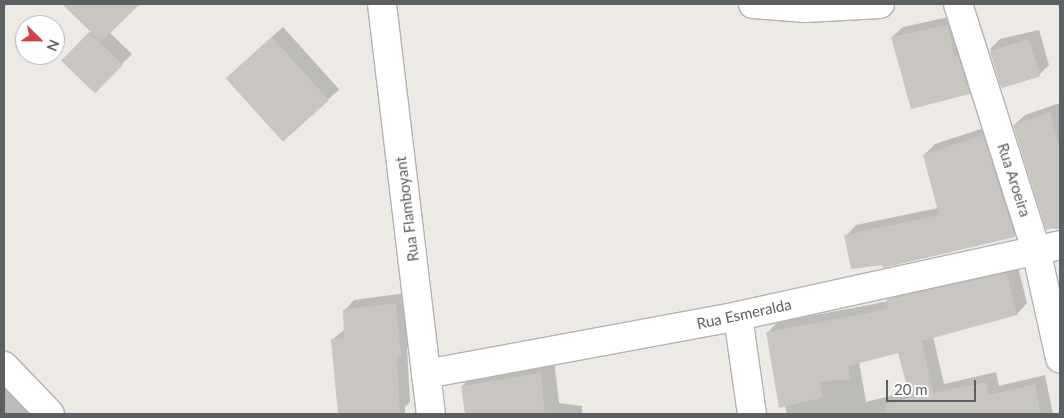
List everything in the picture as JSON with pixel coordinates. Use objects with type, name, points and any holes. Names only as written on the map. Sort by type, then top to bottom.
[{"type":"street","name":"Rua Flamboyant","points":[[382,4],[431,414]]},
{"type":"street","points":[[753,4],[806,8],[880,4]]},
{"type":"street","name":"Rua Aroeira","points":[[958,4],[1048,248],[1060,358]]},
{"type":"street","name":"Rua Esmeralda","points":[[426,374],[738,316],[1048,248]]},
{"type":"street","points":[[738,316],[752,414]]},
{"type":"street","points":[[4,366],[50,414]]},
{"type":"building","points":[[62,4],[140,4],[101,42]]},
{"type":"building","points":[[948,25],[955,57],[958,56],[970,94],[911,109],[891,37]]},
{"type":"building","points":[[89,32],[123,65],[95,93],[65,64],[65,57]]},
{"type":"building","points":[[272,37],[329,100],[283,142],[226,78]]},
{"type":"building","points":[[1029,39],[1040,76],[1001,88],[990,51]]},
{"type":"building","points":[[1050,112],[1060,150],[1060,226],[1046,230],[1013,125]]},
{"type":"building","points":[[983,135],[1015,237],[883,268],[882,265],[851,269],[844,235],[939,215],[923,155]]},
{"type":"building","points":[[1007,273],[1017,315],[922,341],[933,393],[986,382],[988,395],[1035,384],[1041,414],[886,414],[885,404],[910,398],[898,353],[848,366],[850,379],[819,382],[823,397],[779,408],[766,332],[888,308],[887,299]]},
{"type":"building","points":[[396,303],[401,356],[397,356],[400,414],[338,414],[331,339],[344,338],[343,310]]},
{"type":"building","points":[[541,373],[545,414],[465,414],[461,386]]}]
